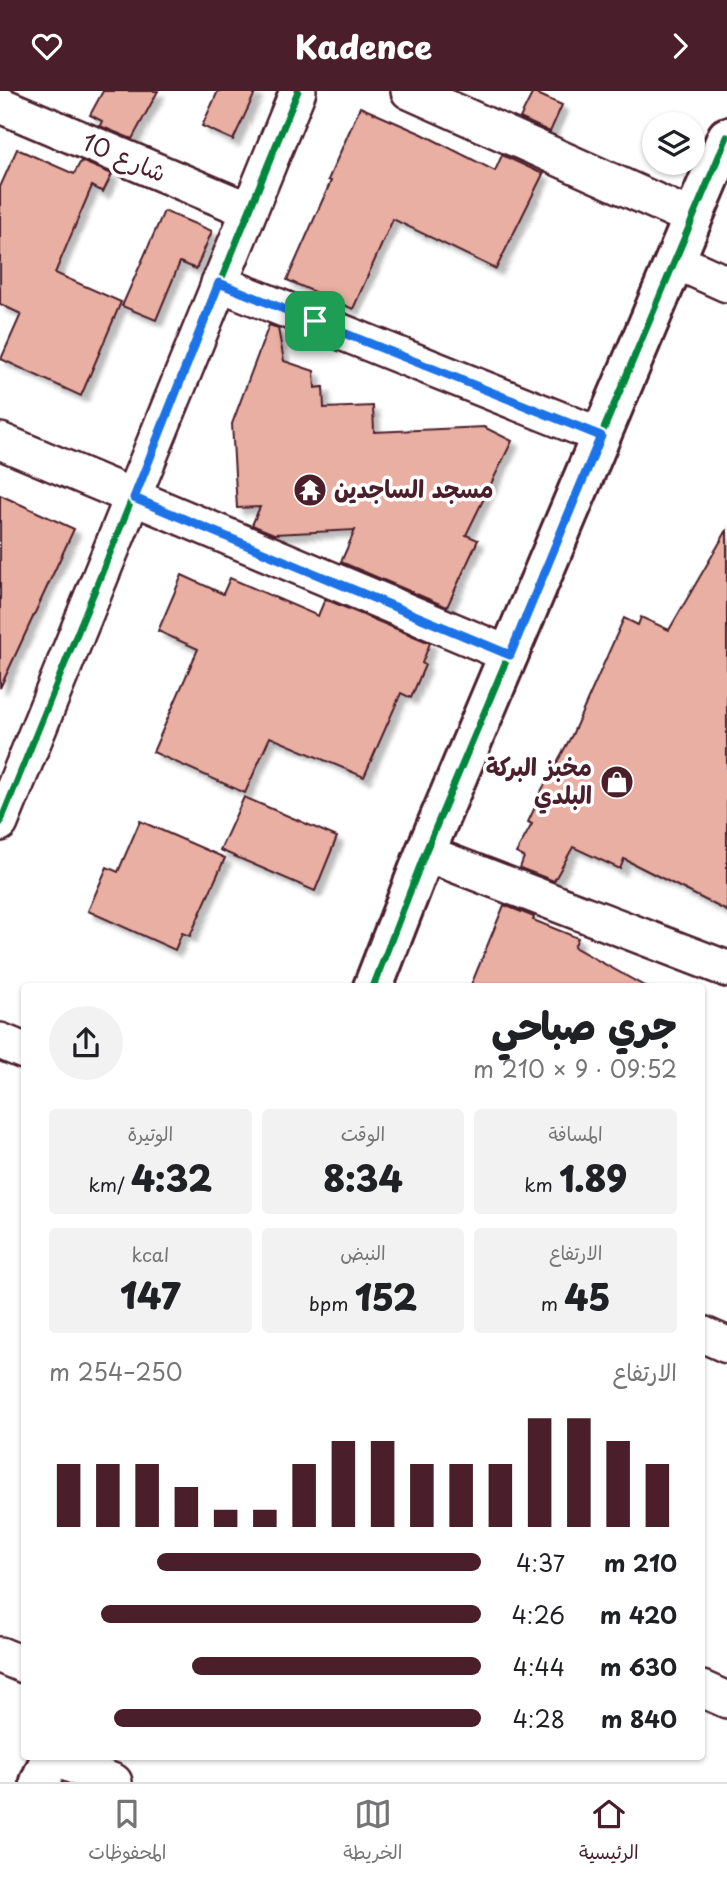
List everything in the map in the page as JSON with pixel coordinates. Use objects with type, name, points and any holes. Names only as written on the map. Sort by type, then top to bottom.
[{"type":"street","points":[[0,823],[8,781],[134,498],[298,91]]},
{"type":"street","points":[[409,91],[693,218]]},
{"type":"street","name":"شارع 10","points":[[0,105],[248,210]]},
{"type":"street","points":[[375,983],[425,853],[727,137]]},
{"type":"street","points":[[676,261],[727,284]]},
{"type":"street","points":[[219,283],[601,436]]},
{"type":"street","points":[[0,441],[510,655]]},
{"type":"street","points":[[425,853],[727,968]]},
{"type":"street","points":[[0,1041],[21,1050]]},
{"type":"street","points":[[705,1334],[727,1345]]},
{"type":"street","points":[[0,1655],[21,1664]]},
{"type":"street","points":[[705,1690],[727,1699]]},
{"type":"street","points":[[40,1782],[51,1760]]},
{"type":"street","points":[[59,1760],[114,1782]]},
{"type":"building","points":[[103,91],[158,91],[132,139],[100,126],[102,121],[90,115]]},
{"type":"building","points":[[218,91],[256,91],[233,140],[202,126]]},
{"type":"building","points":[[533,92],[562,105],[550,132],[520,118]]},
{"type":"building","points":[[360,107],[422,134],[495,171],[502,155],[543,174],[496,269],[393,219],[353,309],[287,280]]},
{"type":"building","points":[[17,149],[74,174],[81,161],[112,174],[103,192],[92,186],[55,273],[121,302],[81,396],[1,359],[21,314],[0,304],[0,187]]},
{"type":"building","points":[[164,211],[212,231],[196,269],[180,262],[156,320],[122,306]]},
{"type":"building","points":[[269,325],[278,328],[284,361],[314,371],[315,388],[323,387],[324,408],[373,406],[374,432],[484,427],[512,441],[466,535],[478,540],[447,607],[341,562],[355,530],[274,534],[252,525],[260,507],[237,508],[232,424]]},
{"type":"building","points":[[0,495],[74,529],[0,688]]},
{"type":"building","points":[[727,530],[727,911],[624,859],[620,869],[573,847],[554,881],[520,868],[524,857],[516,853],[532,824],[528,822],[536,805],[534,804],[572,735],[624,618],[638,625],[641,617],[669,630]]},
{"type":"building","points":[[182,575],[223,594],[230,578],[318,616],[325,599],[430,643],[422,663],[425,665],[411,698],[401,693],[364,777],[270,737],[245,793],[153,752],[198,649],[158,631]]},
{"type":"building","points":[[244,797],[337,837],[315,891],[220,850]]},
{"type":"building","points":[[140,821],[225,858],[190,936],[182,933],[175,950],[88,911],[107,867],[118,872]]},
{"type":"building","points":[[504,905],[578,938],[574,947],[639,983],[472,983]]},
{"type":"cycle path","points":[[0,823],[298,91]]},
{"type":"cycle path","points":[[375,983],[425,853],[727,137]]},
{"type":"place","name":"مسجد الساجدين","points":[[310,490]]},
{"type":"place","name":"مخبز البركة البلدي","points":[[617,782]]},
{"type":"route","points":[[219,283],[315,321],[601,436],[510,655],[134,498],[219,283]]}]
